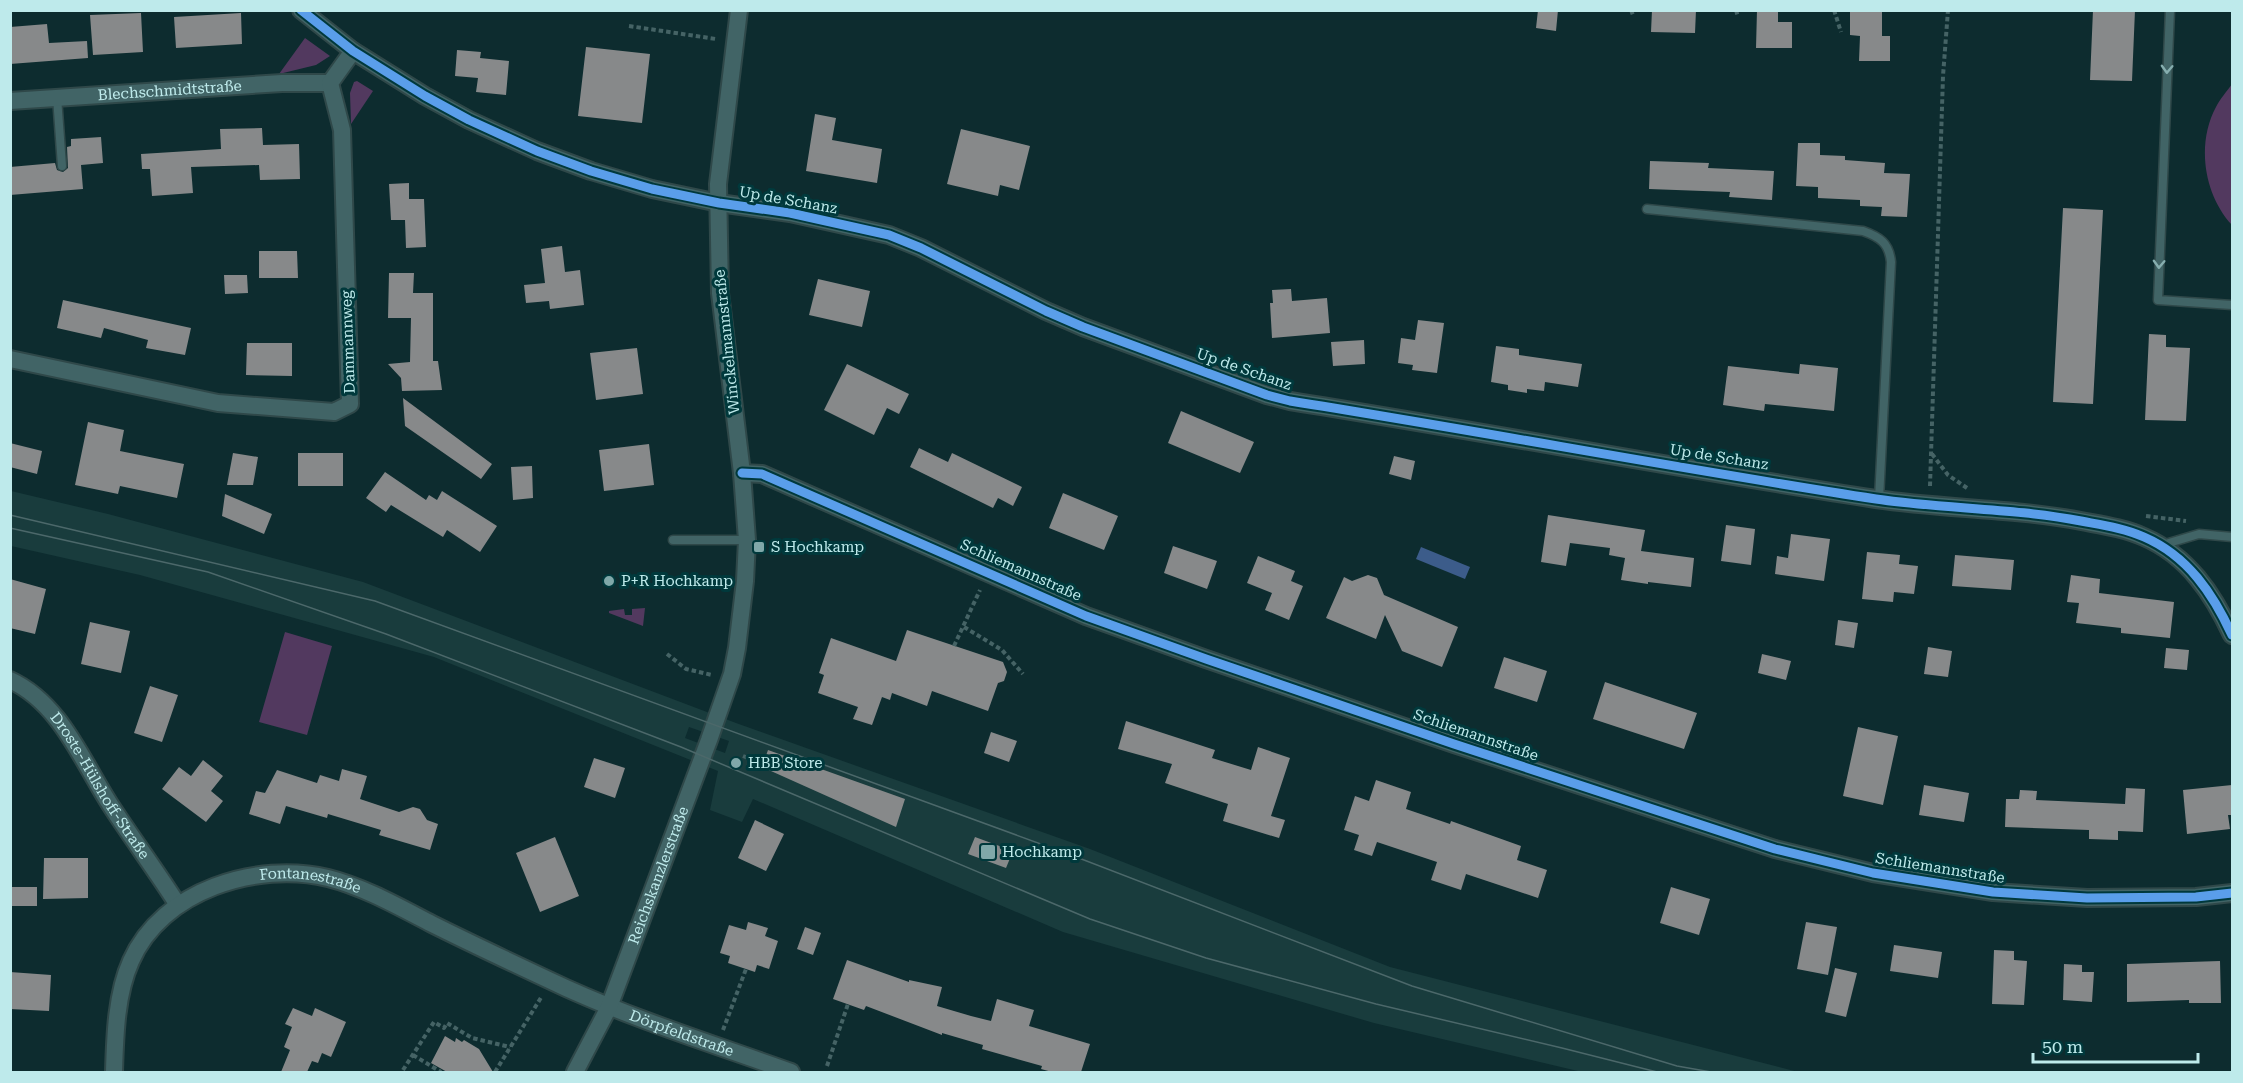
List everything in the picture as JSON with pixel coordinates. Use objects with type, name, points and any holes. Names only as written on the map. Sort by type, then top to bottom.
[{"type":"street","name":"Up de Schanz","points":[[301,10],[352,51],[425,96],[510,140],[601,174],[652,189],[718,203],[790,213],[889,236],[921,248],[1074,323],[1256,391],[1290,401],[1879,499],[1995,508],[2113,527],[2162,545],[2186,564],[2205,585],[2219,607],[2232,635]]},
{"type":"street","name":"Winckelmannstraße","points":[[732,674],[742,613],[747,540],[742,473],[720,293],[718,184],[739,10]]},
{"type":"street","points":[[330,83],[352,51]]},
{"type":"street","name":"Blechschmidtstraße","points":[[10,101],[282,83],[330,83]]},
{"type":"street","name":"Dammannweg","points":[[10,359],[218,404],[334,412],[350,404],[342,130],[330,83]]},
{"type":"street","name":"Schliemannstraße","points":[[742,473],[762,474],[988,571],[1086,616],[1612,797],[1774,849],[1873,873],[1993,892],[2087,898],[2186,897],[2232,893]]},
{"type":"street","name":"Reichskanzlerstraße","points":[[575,1072],[609,1007],[732,674]]},
{"type":"street","name":"Droste-Hülshoff-Straße","points":[[10,680],[36,695],[56,716],[112,807],[178,905]]},
{"type":"street","name":"Fontanestraße","points":[[114,1072],[123,985],[131,961],[155,925],[178,905],[214,888],[242,878],[272,873],[301,873],[330,879],[386,901],[495,956],[609,1007]]},
{"type":"street","name":"Dörpfeldstraße","points":[[609,1007],[791,1072]]},
{"type":"lane","points":[[2170,10],[2158,300],[2232,305]]},
{"type":"lane","points":[[57,97],[62,166]]},
{"type":"lane","points":[[1647,209],[1863,231],[1882,239],[1888,247],[1891,262],[1879,499]]},
{"type":"lane","points":[[2162,545],[2199,534],[2232,537]]},
{"type":"lane","points":[[673,540],[747,540]]},
{"type":"path","points":[[1736,10],[1738,17]]},
{"type":"path","points":[[1834,10],[1841,32]]},
{"type":"path","points":[[1930,492],[1942,99],[1948,10]]},
{"type":"path","points":[[629,26],[716,39]]},
{"type":"path","points":[[1931,454],[1948,475],[1970,489]]},
{"type":"path","points":[[954,646],[982,584]]},
{"type":"path","points":[[964,627],[1002,650],[1023,674]]},
{"type":"path","points":[[667,654],[686,669],[705,674]]},
{"type":"path","points":[[743,756],[778,770]]},
{"type":"path","points":[[723,1030],[746,969]]},
{"type":"path","points":[[495,1072],[543,994]]},
{"type":"path","points":[[827,1066],[848,1004]]},
{"type":"path","points":[[403,1070],[434,1022],[444,1028],[447,1023],[472,1038],[510,1047]]},
{"type":"path","points":[[413,1055],[441,1072]]},
{"type":"shaded area","points":[[305,38],[330,56],[316,65],[279,74]]},
{"type":"shaded area","points":[[357,81],[373,91],[351,124],[350,93],[354,82]]},
{"type":"shaded area","points":[[2232,84],[2232,225],[2222,213],[2209,184],[2205,153],[2210,121],[2218,104]]},
{"type":"shaded area","points":[[11,491],[108,514],[363,582],[736,723],[1090,849],[1390,967],[1798,1072],[1582,1072],[1374,1023],[1063,932],[753,799],[742,822],[710,810],[718,771],[434,657],[140,575],[11,546]],"holes":[[[689,727],[729,741],[725,753],[685,738]]]},
{"type":"shaded area","points":[[645,608],[643,626],[609,613],[609,611],[624,609],[625,615],[632,615],[632,609]]},
{"type":"shaded area","points":[[285,632],[332,646],[307,735],[259,722]]},
{"type":"water","points":[[1421,547],[1470,567],[1465,579],[1416,559]]},
{"type":"building","points":[[1538,10],[1558,10],[1556,31],[1536,28]]},
{"type":"building","points":[[1652,10],[1696,10],[1695,33],[1651,32]]},
{"type":"building","points":[[1757,10],[1778,10],[1778,22],[1792,22],[1792,48],[1756,48]]},
{"type":"building","points":[[1850,10],[1882,10],[1882,36],[1890,36],[1890,61],[1859,61],[1860,36],[1850,35]]},
{"type":"building","points":[[2093,10],[2135,10],[2132,81],[2090,80]]},
{"type":"building","points":[[141,13],[143,52],[93,55],[90,15]]},
{"type":"building","points":[[241,13],[242,44],[176,48],[174,17]]},
{"type":"building","points":[[47,24],[49,43],[87,41],[88,58],[10,64],[10,27]]},
{"type":"building","points":[[586,47],[650,54],[642,123],[578,116]]},
{"type":"building","points":[[457,50],[481,52],[480,58],[509,61],[506,95],[476,92],[478,78],[455,76]]},
{"type":"building","points":[[815,114],[836,118],[832,140],[882,149],[877,183],[806,171]]},
{"type":"building","points":[[262,128],[263,145],[299,144],[300,179],[260,180],[259,165],[191,167],[193,193],[152,196],[150,169],[142,169],[141,154],[221,149],[220,129]]},
{"type":"building","points":[[961,129],[1030,146],[1019,190],[1000,185],[998,196],[947,184]]},
{"type":"building","points":[[101,137],[103,163],[81,165],[83,189],[10,195],[10,167],[55,163],[57,170],[63,172],[68,168],[67,147],[71,146],[71,139]]},
{"type":"building","points":[[1798,143],[1820,143],[1820,155],[1845,156],[1845,160],[1885,163],[1884,173],[1910,174],[1907,217],[1881,216],[1882,207],[1860,206],[1860,200],[1818,198],[1818,187],[1796,186]]},
{"type":"building","points":[[1650,161],[1709,163],[1708,168],[1774,171],[1772,200],[1729,197],[1730,192],[1649,189]]},
{"type":"building","points":[[409,183],[409,199],[424,199],[426,247],[406,248],[405,220],[391,220],[389,184]]},
{"type":"building","points":[[2063,208],[2103,210],[2093,404],[2053,402]]},
{"type":"building","points":[[562,246],[565,272],[580,270],[584,305],[550,309],[549,301],[526,303],[524,285],[545,283],[541,249]]},
{"type":"building","points":[[259,251],[297,251],[298,278],[259,278]]},
{"type":"building","points":[[389,273],[414,273],[413,293],[433,293],[433,361],[438,361],[442,390],[402,391],[401,378],[388,364],[410,362],[411,318],[388,318]]},
{"type":"building","points":[[224,275],[247,275],[248,293],[225,294]]},
{"type":"building","points":[[818,279],[870,291],[862,327],[809,315]]},
{"type":"building","points":[[1291,289],[1292,301],[1327,298],[1330,333],[1272,338],[1270,303],[1273,303],[1272,290]]},
{"type":"building","points":[[63,300],[191,328],[185,355],[146,348],[148,340],[104,328],[101,338],[57,328]]},
{"type":"building","points":[[1418,320],[1444,323],[1437,373],[1412,370],[1413,365],[1398,363],[1401,338],[1415,340]]},
{"type":"building","points":[[2149,334],[2166,335],[2166,347],[2190,348],[2186,421],[2145,420]]},
{"type":"building","points":[[1364,340],[1365,364],[1333,366],[1331,342]]},
{"type":"building","points":[[247,343],[292,343],[292,376],[246,375]]},
{"type":"building","points":[[1496,346],[1519,349],[1519,355],[1582,364],[1578,387],[1545,382],[1544,391],[1527,389],[1527,393],[1508,390],[1508,385],[1491,382]]},
{"type":"building","points":[[637,348],[643,394],[596,400],[590,353]]},
{"type":"building","points":[[847,364],[909,394],[899,414],[887,408],[874,435],[824,410]]},
{"type":"building","points":[[1800,364],[1838,368],[1834,411],[1765,404],[1764,411],[1723,405],[1728,366],[1799,374]]},
{"type":"building","points":[[403,398],[492,464],[481,479],[405,426]]},
{"type":"building","points":[[1181,411],[1254,442],[1240,473],[1168,443]]},
{"type":"building","points":[[88,422],[124,430],[120,451],[184,464],[177,498],[120,486],[118,494],[75,485]]},
{"type":"building","points":[[10,443],[42,451],[37,474],[10,467]]},
{"type":"building","points":[[649,444],[654,485],[604,491],[599,450]]},
{"type":"building","points":[[919,448],[948,462],[952,453],[1022,487],[1013,506],[998,498],[993,508],[910,467]]},
{"type":"building","points":[[233,453],[258,457],[253,485],[227,485]]},
{"type":"building","points":[[298,453],[343,453],[343,486],[298,486]]},
{"type":"building","points":[[1394,456],[1415,461],[1411,480],[1389,474]]},
{"type":"building","points":[[532,466],[533,498],[513,500],[511,467]]},
{"type":"building","points":[[385,472],[426,500],[429,495],[437,500],[442,491],[497,526],[480,552],[447,530],[443,537],[391,505],[386,512],[366,498]]},
{"type":"building","points":[[1063,493],[1118,516],[1104,550],[1049,528]]},
{"type":"building","points":[[225,494],[272,514],[264,534],[222,516]]},
{"type":"building","points":[[1548,515],[1645,530],[1641,551],[1694,558],[1691,587],[1621,580],[1625,558],[1609,555],[1610,548],[1570,543],[1566,566],[1541,562]]},
{"type":"building","points":[[1726,525],[1755,529],[1751,565],[1721,561]]},
{"type":"building","points":[[1791,534],[1830,539],[1824,581],[1775,574],[1777,556],[1788,558]]},
{"type":"building","points":[[1173,546],[1217,561],[1207,589],[1164,573]]},
{"type":"building","points":[[1867,552],[1900,555],[1899,564],[1918,566],[1914,594],[1894,592],[1893,602],[1862,599]]},
{"type":"building","points":[[1955,555],[2014,560],[2011,590],[1952,586]]},
{"type":"building","points":[[1258,556],[1295,571],[1291,581],[1303,586],[1289,620],[1265,610],[1272,593],[1247,583]]},
{"type":"building","points":[[1368,575],[1377,578],[1384,595],[1458,627],[1442,667],[1402,651],[1385,615],[1376,639],[1326,618],[1344,577],[1352,581]]},
{"type":"building","points":[[2071,575],[2100,579],[2099,593],[2174,602],[2170,638],[2121,633],[2121,628],[2076,623],[2079,603],[2067,602]]},
{"type":"building","points":[[10,579],[46,589],[35,634],[10,628]]},
{"type":"building","points":[[1838,620],[1858,623],[1854,648],[1835,645]]},
{"type":"building","points":[[90,622],[130,631],[121,673],[81,664]]},
{"type":"building","points":[[907,630],[1003,662],[1007,672],[1004,681],[998,683],[988,711],[932,691],[927,706],[892,693],[890,700],[882,697],[872,725],[853,719],[858,707],[818,693],[824,675],[819,673],[831,638],[896,661]]},
{"type":"building","points":[[1928,647],[1952,651],[1948,677],[1924,674]]},
{"type":"building","points":[[2166,648],[2189,650],[2187,670],[2164,668]]},
{"type":"building","points":[[1762,654],[1791,661],[1786,680],[1758,673]]},
{"type":"building","points":[[1504,657],[1547,671],[1537,702],[1494,688]]},
{"type":"building","points":[[1605,682],[1697,713],[1684,749],[1593,719]]},
{"type":"building","points":[[150,686],[178,695],[162,742],[134,733]]},
{"type":"building","points":[[1126,721],[1215,750],[1212,758],[1251,770],[1258,747],[1290,758],[1271,816],[1285,820],[1279,838],[1223,821],[1228,804],[1165,783],[1172,764],[1118,749]]},
{"type":"building","points":[[1858,727],[1898,736],[1883,805],[1843,796]]},
{"type":"building","points":[[991,732],[1017,741],[1009,762],[984,753]]},
{"type":"building","points":[[768,750],[905,799],[896,827],[762,767]]},
{"type":"building","points":[[594,758],[625,768],[615,798],[584,787]]},
{"type":"building","points":[[203,760],[223,776],[211,791],[223,801],[206,822],[162,789],[179,767],[191,776]]},
{"type":"building","points":[[342,769],[367,776],[360,799],[399,812],[413,807],[420,809],[427,820],[438,824],[430,850],[379,835],[381,830],[328,814],[327,818],[286,806],[280,824],[249,814],[256,791],[265,793],[277,770],[317,783],[320,775],[339,781]]},
{"type":"building","points":[[1376,780],[1411,792],[1406,809],[1450,824],[1451,821],[1521,846],[1517,860],[1547,870],[1538,898],[1466,874],[1461,890],[1431,880],[1437,862],[1377,842],[1372,856],[1354,850],[1359,835],[1344,830],[1355,796],[1369,801]]},
{"type":"building","points":[[1924,785],[1969,793],[1964,822],[1919,815]]},
{"type":"building","points":[[2232,785],[2232,815],[2228,815],[2230,829],[2187,834],[2183,790]]},
{"type":"building","points":[[2126,788],[2145,789],[2143,832],[2118,831],[2118,840],[2089,839],[2089,830],[2005,827],[2006,799],[2019,799],[2020,790],[2037,791],[2036,800],[2125,804]]},
{"type":"building","points":[[755,820],[784,834],[766,871],[738,858]]},
{"type":"building","points":[[555,837],[579,896],[540,912],[516,853]]},
{"type":"building","points":[[975,837],[1013,851],[1006,868],[968,854]]},
{"type":"building","points":[[44,858],[88,858],[88,898],[43,899]]},
{"type":"building","points":[[10,887],[37,887],[37,906],[10,906]]},
{"type":"building","points":[[1671,887],[1710,899],[1699,935],[1660,923]]},
{"type":"building","points":[[748,922],[768,928],[765,936],[778,941],[769,969],[757,965],[755,972],[728,963],[730,956],[720,953],[729,925],[746,930]]},
{"type":"building","points":[[1806,922],[1837,927],[1828,975],[1797,969]]},
{"type":"building","points":[[805,927],[821,933],[813,955],[797,949]]},
{"type":"building","points":[[1894,945],[1942,952],[1938,978],[1890,971]]},
{"type":"building","points":[[1994,950],[2014,951],[2014,960],[2027,961],[2024,1005],[1992,1004]]},
{"type":"building","points":[[847,960],[909,982],[909,980],[942,987],[937,1006],[971,1016],[991,1021],[997,999],[1034,1010],[1029,1026],[1090,1044],[1081,1072],[1052,1072],[1041,1069],[1042,1066],[982,1049],[983,1045],[942,1033],[942,1035],[866,1006],[864,1010],[833,999]]},
{"type":"building","points":[[2220,961],[2221,1003],[2189,1003],[2189,1000],[2127,1002],[2127,964]]},
{"type":"building","points":[[2064,964],[2082,965],[2082,972],[2094,972],[2092,1002],[2063,1000]]},
{"type":"building","points":[[1835,968],[1857,973],[1846,1017],[1825,1012]]},
{"type":"building","points":[[10,972],[51,975],[49,1011],[10,1009]]},
{"type":"building","points":[[293,1008],[312,1016],[315,1008],[346,1022],[331,1057],[322,1053],[318,1063],[312,1061],[307,1072],[281,1072],[290,1050],[284,1047],[292,1027],[285,1024]]},
{"type":"building","points":[[445,1036],[455,1042],[456,1038],[462,1042],[464,1040],[479,1049],[493,1072],[447,1072],[431,1063]]},
{"type":"tram line","points":[[10,515],[375,601],[1071,855],[1412,986],[1677,1066],[1711,1072]]},
{"type":"tram line","points":[[10,528],[208,572],[386,634],[681,747],[1090,919],[1206,958],[1376,1004],[1657,1072]]},
{"type":"cycle path","points":[[301,10],[353,51],[425,96],[469,120],[537,151],[591,171],[652,189],[719,203],[790,213],[889,235],[921,248],[1046,311],[1083,327],[1267,395],[1290,401],[1876,499],[2030,513],[2121,529],[2160,545],[2186,566],[2207,591],[2232,635]]},
{"type":"cycle path","points":[[742,473],[762,474],[1086,616],[1454,744],[1775,849],[1873,873],[1993,892],[2087,898],[2196,897],[2232,893]]},
{"type":"place","name":"S Hochkamp","points":[[759,547]]},
{"type":"place","name":"P+R Hochkamp","points":[[609,581]]},
{"type":"place","name":"HBB Store","points":[[736,763]]},
{"type":"place","name":"Hochkamp","points":[[988,852]]}]
